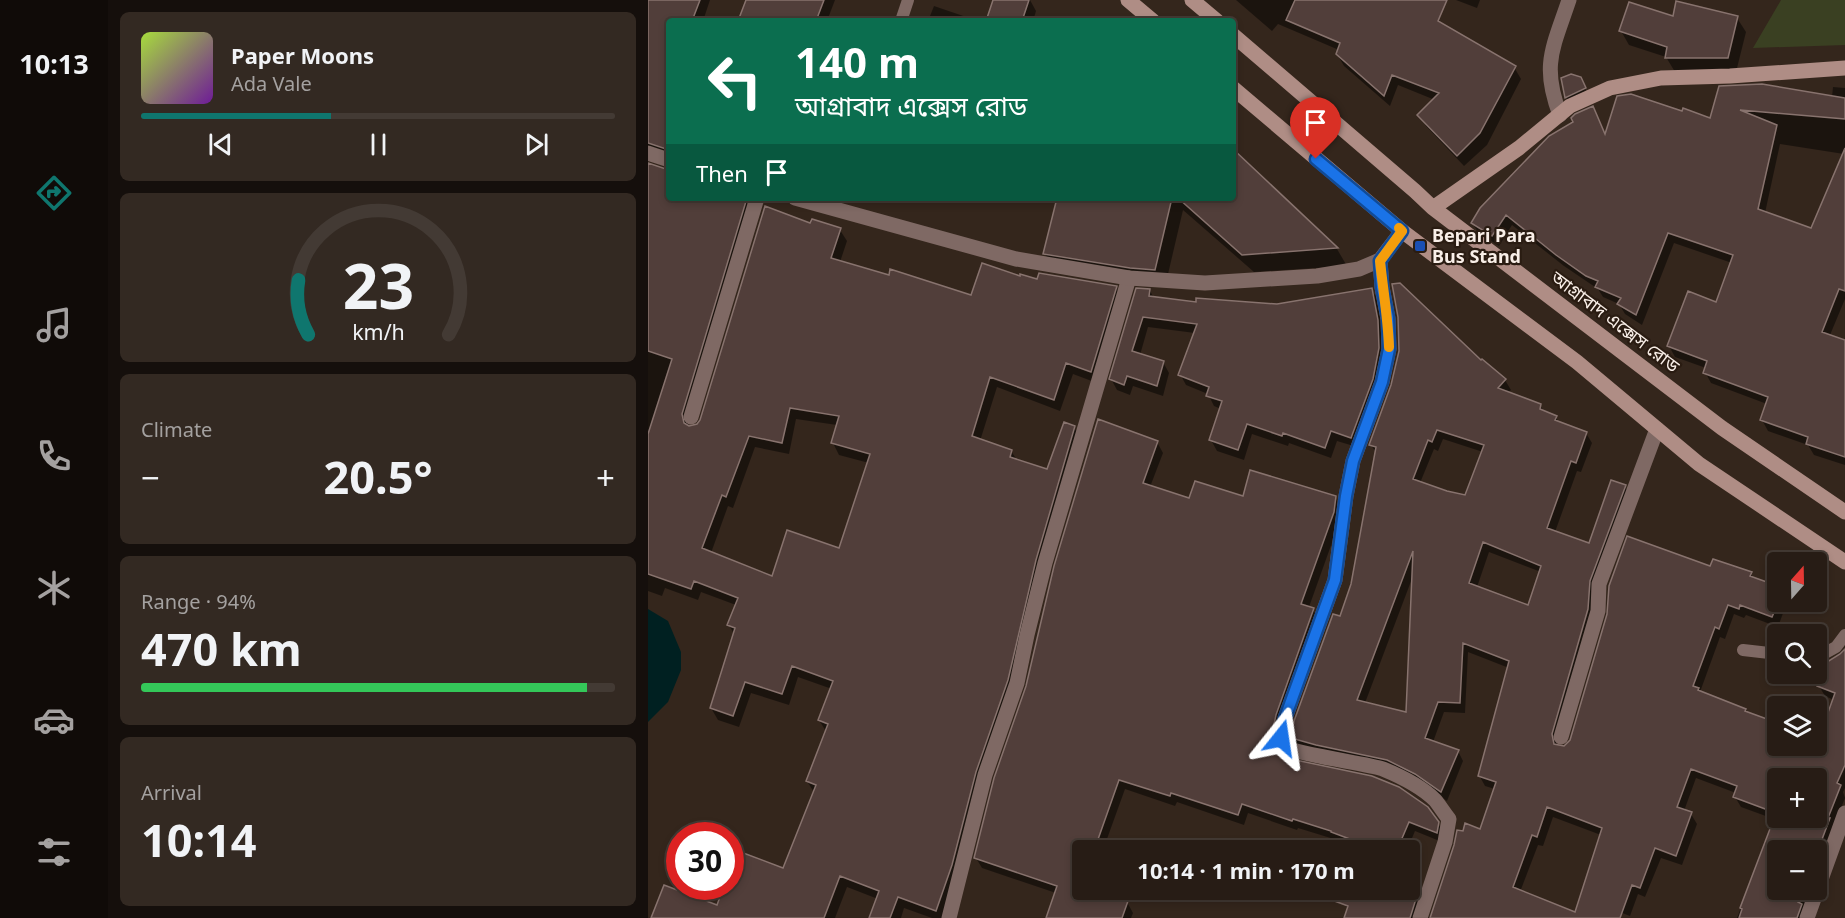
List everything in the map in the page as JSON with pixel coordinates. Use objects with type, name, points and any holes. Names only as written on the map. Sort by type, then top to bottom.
[{"type":"main road","points":[[1128,0],[1149,18]]},
{"type":"main road","points":[[1192,0],[1213,18]]},
{"type":"main road","name":"আগ্রাবাদ এক্সেস রোড","points":[[1236,38],[1433,208],[1722,428],[1845,512]]},
{"type":"main road","points":[[1433,208],[1519,148],[1570,106],[1610,88],[1661,78],[1845,68]]},
{"type":"main road","points":[[1236,91],[1402,231],[1576,362],[1699,464],[1845,562]]},
{"type":"street","points":[[1560,115],[1552,93],[1549,69],[1555,40],[1569,0]]},
{"type":"street","points":[[648,153],[666,159]]},
{"type":"street","points":[[691,417],[756,201]]},
{"type":"street","points":[[806,201],[1016,259],[1129,278],[1205,282],[1317,276],[1359,269],[1380,261],[1402,231]]},
{"type":"street","points":[[1380,261],[1388,318],[1389,349],[1382,382],[1353,461],[1335,580],[1285,718],[1281,738],[1284,746],[1292,751],[1382,769],[1434,799],[1449,819],[1445,842],[1420,918]]},
{"type":"street","points":[[949,918],[985,775],[1017,683],[1045,563],[1129,278]]},
{"type":"street","points":[[1561,737],[1598,610],[1599,584],[1657,429]]},
{"type":"street","points":[[1807,918],[1845,813]]},
{"type":"lane","points":[[903,18],[908,0]]},
{"type":"lane","points":[[1827,651],[1836,646],[1845,634]]},
{"type":"lane","points":[[1743,650],[1767,653]]},
{"type":"green space","points":[[1781,0],[1845,0],[1845,45],[1753,48]]},
{"type":"water","points":[[648,609],[668,621],[681,652],[681,670],[668,702],[648,722]]},
{"type":"building","points":[[648,0],[700,0],[693,18],[666,18],[666,149],[648,143]]},
{"type":"building","points":[[746,0],[824,0],[817,18],[739,18]]},
{"type":"building","points":[[993,0],[1029,0],[1023,18],[987,18]]},
{"type":"building","points":[[1295,0],[1447,0],[1438,21],[1516,66],[1480,133],[1457,156],[1417,115],[1439,93],[1392,75],[1384,96],[1336,54],[1340,43],[1286,20]]},
{"type":"building","points":[[1676,1],[1738,16],[1728,58],[1665,58],[1667,47],[1619,31],[1629,2],[1673,16]]},
{"type":"building","points":[[1571,74],[1581,77],[1586,88],[1565,98],[1561,78]]},
{"type":"building","points":[[1762,84],[1845,98],[1845,119],[1740,110],[1777,125],[1758,209],[1811,228],[1845,148],[1845,291],[1839,289],[1822,332],[1845,340],[1845,457],[1806,444],[1808,437],[1760,420],[1768,397],[1703,373],[1707,361],[1667,346],[1688,291],[1716,302],[1733,255],[1668,233],[1636,315],[1617,304],[1621,298],[1595,287],[1598,281],[1586,276],[1556,255],[1506,215],[1492,236],[1471,223],[1480,208],[1549,136],[1573,122],[1571,118],[1575,114],[1593,106],[1605,134],[1617,96],[1631,94],[1710,118],[1719,86]]},
{"type":"building","points":[[1236,152],[1338,248],[1242,255],[1181,201],[1236,201]]},
{"type":"building","points":[[648,163],[666,169],[666,201],[746,201],[682,414],[684,423],[689,426],[697,424],[700,420],[765,206],[810,223],[812,219],[841,228],[831,258],[889,275],[890,269],[971,295],[982,263],[1020,276],[1020,274],[1037,279],[1039,273],[1117,286],[1091,372],[1066,363],[1054,400],[990,377],[972,436],[1012,450],[1010,457],[1047,469],[1064,422],[1075,426],[1036,560],[1008,680],[976,772],[952,865],[936,911],[898,897],[890,918],[869,918],[879,891],[840,876],[824,918],[651,918],[664,885],[666,886],[666,900],[704,900],[717,905],[719,900],[744,900],[744,853],[783,868],[816,785],[806,781],[828,724],[818,720],[833,681],[792,666],[782,694],[745,682],[733,716],[710,708],[735,628],[727,625],[738,598],[694,581],[691,589],[648,574],[648,434],[672,359],[648,351]],"holes":[[[790,408],[839,416],[831,443],[870,454],[839,548],[787,530],[772,576],[702,548],[722,495],[726,497],[749,436],[782,443]]]},
{"type":"building","points":[[1056,201],[1171,201],[1155,270],[1043,254]]},
{"type":"building","points":[[1400,283],[1481,360],[1506,379],[1498,388],[1541,404],[1540,409],[1557,416],[1555,420],[1587,432],[1576,463],[1571,461],[1547,528],[1589,543],[1611,480],[1626,485],[1590,581],[1588,609],[1552,734],[1554,744],[1564,746],[1570,740],[1607,614],[1609,586],[1627,536],[1710,566],[1713,559],[1752,572],[1750,576],[1767,582],[1767,612],[1774,612],[1772,617],[1740,605],[1739,609],[1728,605],[1719,629],[1715,627],[1693,686],[1767,719],[1767,756],[1827,756],[1827,715],[1835,693],[1817,686],[1827,684],[1827,662],[1845,649],[1845,765],[1837,783],[1841,785],[1827,826],[1827,768],[1767,768],[1767,810],[1733,797],[1737,786],[1691,769],[1677,807],[1692,812],[1676,856],[1655,848],[1640,888],[1632,885],[1620,918],[1430,918],[1457,830],[1463,831],[1465,823],[1480,829],[1496,782],[1478,776],[1509,661],[1463,643],[1460,703],[1438,702],[1425,738],[1459,750],[1441,792],[1415,774],[1387,760],[1291,738],[1294,721],[1333,614],[1340,616],[1351,584],[1376,447],[1369,445],[1391,385],[1399,351],[1398,317],[1392,284]],"holes":[[[1437,430],[1484,445],[1465,495],[1413,479],[1428,440],[1432,442]],[[1483,542],[1541,566],[1528,605],[1469,583]],[[1413,551],[1406,712],[1357,700]],[[1547,807],[1602,828],[1575,912],[1513,887],[1532,835],[1537,837]]]},
{"type":"building","points":[[1136,288],[1150,289],[1149,296],[1196,302],[1196,298],[1277,304],[1372,288],[1378,320],[1379,348],[1373,379],[1351,438],[1331,431],[1325,448],[1283,433],[1282,436],[1247,424],[1238,450],[1209,440],[1222,401],[1206,396],[1209,387],[1178,375],[1197,324],[1143,317],[1132,351],[1164,361],[1157,386],[1127,376],[1124,385],[1109,379]]},
{"type":"building","points":[[1098,419],[1158,441],[1143,483],[1189,498],[1195,481],[1243,496],[1250,470],[1336,496],[1334,512],[1301,604],[1314,608],[1276,715],[1272,734],[1273,745],[1278,753],[1286,758],[1372,776],[1399,787],[1428,807],[1439,822],[1437,833],[1409,822],[1401,840],[1352,840],[1331,831],[1242,804],[1238,815],[1171,793],[1170,796],[1119,780],[1098,840],[1072,840],[1072,900],[1128,901],[1122,918],[1046,918],[1057,886],[974,858],[994,778],[1026,686],[1054,566]]},
{"type":"building","points":[[1770,828],[1826,828],[1822,840],[1767,840],[1767,900],[1799,900],[1802,904],[1797,918],[1739,918],[1742,909],[1740,908]]},
{"type":"building","points":[[1332,900],[1416,900],[1410,918],[1344,918],[1348,906]]},
{"type":"slow traffic","points":[[1389,347],[1388,318],[1380,261],[1402,231],[1399,228]]},
{"type":"place","name":"Bepari Para Bus Stand","points":[[1420,246]]},
{"type":"route","points":[[1281,738],[1285,718],[1335,580],[1353,461],[1382,382],[1389,349],[1388,318],[1380,261],[1402,231],[1316,159]]}]
